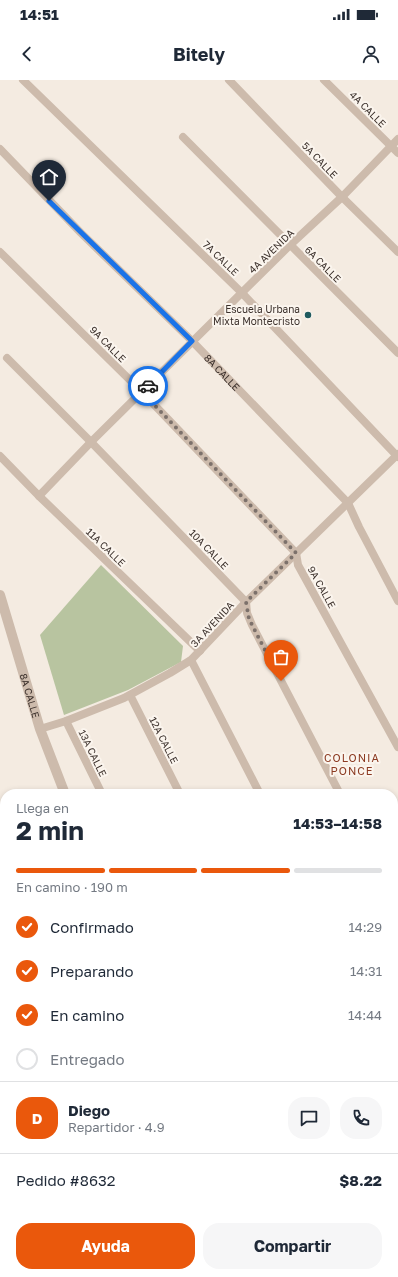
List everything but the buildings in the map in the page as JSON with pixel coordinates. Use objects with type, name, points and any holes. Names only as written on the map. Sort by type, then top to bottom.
[{"type":"street","name":"7A CALLE","points":[[23,80],[242,293],[398,455]]},
{"type":"street","name":"5A CALLE","points":[[229,80],[342,197],[398,252]]},
{"type":"street","name":"4A CALLE","points":[[324,80],[398,153]]},
{"type":"street","name":"6A CALLE","points":[[183,137],[398,353]]},
{"type":"street","name":"4A AVENIDA","points":[[39,496],[192,341],[290,245],[342,197],[398,139]]},
{"type":"street","name":"8A CALLE","points":[[0,149],[81,233],[192,341],[348,502],[359,527],[398,601]]},
{"type":"street","name":"9A CALLE","points":[[0,252],[142,392],[296,553],[298,565],[398,747]]},
{"type":"street","name":"10A CALLE","points":[[7,358],[91,442],[246,602]]},
{"type":"street","name":"3A AVENIDA","points":[[40,729],[66,721],[130,695],[170,674],[191,660],[246,602],[398,455]]},
{"type":"street","name":"11A CALLE","points":[[0,456],[39,496],[200,651]]},
{"type":"street","name":"8A CALLE","points":[[0,595],[40,729],[63,789]]},
{"type":"street","points":[[246,602],[247,613],[252,625],[337,789]]},
{"type":"street","points":[[191,660],[257,789]]},
{"type":"street","name":"12A CALLE","points":[[130,695],[177,789]]},
{"type":"street","name":"13A CALLE","points":[[66,721],[100,789]]},
{"type":"green space","points":[[101,565],[183,646],[181,662],[128,690],[64,715],[40,635]]},
{"type":"way so far","points":[[148,386],[142,392],[296,553],[246,602],[249,619],[281,681]]},
{"type":"place","name":"Escuela Urbana Mixta Montecristo","points":[[308,315]]},
{"type":"district","name":"COLONIA PONCE","points":[[352,763]]},
{"type":"route","points":[[49,201],[192,341],[148,386]]}]
